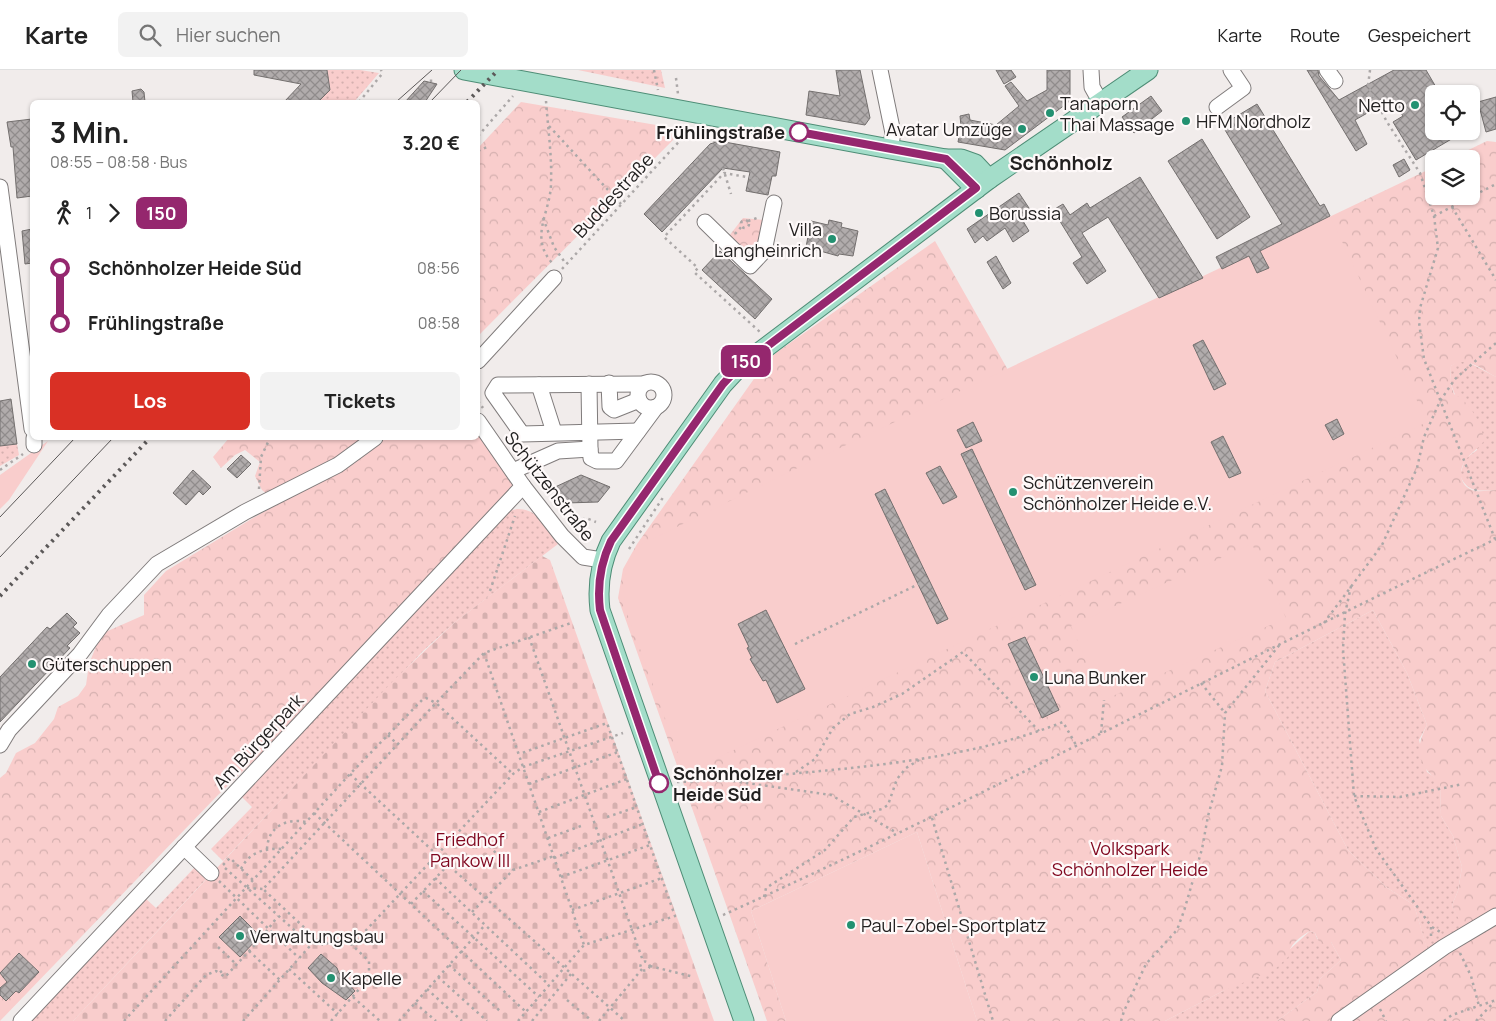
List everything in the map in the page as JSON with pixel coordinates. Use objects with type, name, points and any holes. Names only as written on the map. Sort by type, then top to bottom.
[{"type":"main road","points":[[464,70],[890,149],[946,159],[961,159],[974,164],[983,184]]},
{"type":"main road","points":[[744,1021],[602,616],[598,597],[602,560],[611,541],[723,384],[736,370],[983,184],[1148,70]]},
{"type":"street","points":[[880,70],[892,133],[890,149]]},
{"type":"street","points":[[1091,70],[1092,87],[1101,103]]},
{"type":"street","points":[[1217,107],[1243,88],[1231,70]]},
{"type":"street","points":[[0,187],[30,415]]},
{"type":"street","points":[[705,222],[750,266],[764,251],[774,203]]},
{"type":"street","points":[[480,359],[557,274]]},
{"type":"street","points":[[589,384],[590,426],[590,449],[591,458],[597,461],[616,461],[662,401],[662,389],[656,382],[643,384],[609,384],[589,384],[539,384],[498,385],[494,389],[494,397],[522,434],[552,427],[590,426],[638,431]]},
{"type":"street","points":[[539,384],[552,427]]},
{"type":"street","points":[[609,384],[610,407],[614,410],[638,400]]},
{"type":"street","points":[[643,384],[638,389],[638,400],[644,406],[656,407]]},
{"type":"street","name":"Schützenstraße","points":[[480,424],[523,486],[562,536],[583,557],[602,560]]},
{"type":"street","points":[[0,745],[9,730],[80,654],[109,615],[157,564],[258,505],[338,465],[372,440]]},
{"type":"street","points":[[513,471],[558,451],[590,449]]},
{"type":"street","name":"Am Bürgerpark","points":[[21,1021],[523,486]]},
{"type":"street","points":[[184,847],[217,867]]},
{"type":"street","points":[[1339,1021],[1454,940],[1496,916]]},
{"type":"path","points":[[361,100],[382,74],[382,70]]},
{"type":"path","points":[[654,70],[658,90]]},
{"type":"path","points":[[723,916],[932,818],[1282,642],[1345,614],[1390,588],[1496,540],[1424,359],[1419,322],[1424,292],[1438,248],[1434,216],[1420,173],[1387,122],[1368,86],[1370,70]]},
{"type":"path","points":[[676,78],[678,94]]},
{"type":"path","points":[[480,134],[514,96]]},
{"type":"path","points":[[546,101],[551,185],[542,217],[541,238],[545,256],[557,274]]},
{"type":"path","points":[[548,125],[621,204]]},
{"type":"path","name":"Buddestraße","points":[[557,274],[686,134],[688,127]]},
{"type":"path","points":[[714,142],[716,133]]},
{"type":"path","points":[[480,150],[489,146]]},
{"type":"path","points":[[723,168],[731,194]]},
{"type":"path","points":[[724,173],[758,179]]},
{"type":"path","points":[[724,173],[664,237],[698,268],[694,272],[760,332]]},
{"type":"path","points":[[1434,216],[1496,184]]},
{"type":"path","points":[[1452,207],[1496,280]]},
{"type":"path","points":[[542,217],[554,248],[566,264]]},
{"type":"path","points":[[1323,624],[1382,545],[1417,468],[1424,437],[1440,401],[1455,379],[1496,343]]},
{"type":"path","points":[[258,505],[261,457],[269,440]]},
{"type":"path","points":[[629,549],[666,494]]},
{"type":"path","points":[[490,591],[516,509]]},
{"type":"path","points":[[572,527],[586,518],[596,522]]},
{"type":"path","points":[[795,644],[923,582]]},
{"type":"path","points":[[1351,586],[1345,614],[1343,649],[1354,796],[1376,849],[1431,926],[1430,957]]},
{"type":"path","points":[[263,890],[484,653],[571,623]]},
{"type":"path","points":[[529,637],[632,928],[643,961],[640,965],[642,969]]},
{"type":"path","points":[[1121,1021],[1146,964],[1177,930],[1184,911],[1202,849],[1208,816],[1222,766],[1225,713],[1282,642]]},
{"type":"path","points":[[794,773],[815,759],[833,728],[850,714],[873,707],[902,694],[963,652],[1039,731]]},
{"type":"path","points":[[484,653],[584,945]]},
{"type":"path","points":[[1201,683],[1225,713]]},
{"type":"path","points":[[126,1020],[350,774],[422,700],[426,698],[436,703],[513,774]]},
{"type":"path","points":[[1101,733],[1104,700]]},
{"type":"path","points":[[677,782],[728,780],[920,759],[1008,741],[1063,722],[1076,745]]},
{"type":"path","points":[[518,1021],[584,945],[632,928],[675,916],[607,723],[519,754]]},
{"type":"path","points":[[352,945],[513,774],[523,767],[622,733]]},
{"type":"path","points":[[387,735],[398,745]]},
{"type":"path","points":[[529,784],[618,752]]},
{"type":"path","points":[[764,897],[766,888],[825,850],[854,817],[882,810],[888,805],[897,779],[906,768],[920,759]]},
{"type":"path","points":[[350,774],[448,865],[625,1021]]},
{"type":"path","points":[[539,812],[627,778]]},
{"type":"path","points":[[728,780],[831,795],[897,833]]},
{"type":"path","points":[[1354,796],[1400,797],[1463,784]]},
{"type":"path","points":[[607,818],[637,807]]},
{"type":"path","points":[[314,814],[526,1012]]},
{"type":"path","points":[[932,818],[992,1021]]},
{"type":"path","points":[[267,849],[270,837],[279,826],[290,820],[306,822]]},
{"type":"path","points":[[472,912],[513,870],[600,841],[643,824]]},
{"type":"path","points":[[548,838],[581,826]]},
{"type":"path","points":[[480,837],[513,870]]},
{"type":"path","points":[[561,877],[650,845]]},
{"type":"path","points":[[241,869],[251,857],[267,849],[282,849]]},
{"type":"path","points":[[217,867],[230,858],[254,881]]},
{"type":"path","points":[[411,904],[448,865]]},
{"type":"path","points":[[217,867],[247,888],[311,945]]},
{"type":"path","points":[[217,867],[237,899],[299,958]]},
{"type":"path","points":[[436,878],[549,985]]},
{"type":"path","points":[[572,910],[662,878]]},
{"type":"path","points":[[247,888],[263,890],[324,946],[339,933],[369,961],[369,978],[331,1021]]},
{"type":"path","points":[[423,891],[538,997]]},
{"type":"path","points":[[165,1021],[206,975],[216,971],[225,977],[228,971],[262,937],[278,916]]},
{"type":"path","points":[[399,1021],[485,924]]},
{"type":"path","points":[[243,1021],[316,939]]},
{"type":"path","points":[[1454,940],[1471,976],[1479,1006]]},
{"type":"path","points":[[218,947],[236,965]]},
{"type":"path","points":[[249,951],[280,980]]},
{"type":"path","points":[[643,961],[648,962],[650,966],[694,977]]},
{"type":"path","points":[[449,965],[500,1011]]},
{"type":"path","points":[[599,1021],[642,969],[646,970],[650,966]]},
{"type":"path","points":[[290,969],[338,1014]]},
{"type":"path","points":[[532,1021],[572,974]]},
{"type":"path","points":[[438,977],[487,1021]]},
{"type":"path","points":[[427,989],[462,1021]]},
{"type":"path","points":[[353,997],[380,1021]]},
{"type":"path","points":[[567,1000],[592,1021]]},
{"type":"path","points":[[1444,1021],[1452,1015],[1495,1000]]},
{"type":"path","points":[[1476,1021],[1495,1000]]},
{"type":"path","points":[[415,1002],[436,1021]]},
{"type":"path","points":[[402,1017],[407,1021]]},
{"type":"green space","points":[[327,70],[360,70],[379,73],[356,100],[320,100],[330,90]]},
{"type":"green space","points":[[578,70],[661,70],[665,88]]},
{"type":"green space","points":[[521,102],[674,128],[675,138],[480,334],[480,146]]},
{"type":"green space","name":"Volkspark Schönholzer Heide","points":[[1487,141],[1496,142],[1496,377],[1473,364],[1462,362],[1451,366],[1450,382],[1454,394],[1465,402],[1474,414],[1481,428],[1484,441],[1465,461],[1461,470],[1462,480],[1471,490],[1496,490],[1496,1021],[1277,1021],[1317,992],[1320,979],[1341,960],[1331,942],[1320,944],[1315,933],[1310,931],[1296,941],[1290,948],[1288,957],[1274,970],[1223,991],[1165,1021],[977,1021],[917,832],[751,911],[786,1021],[767,1021],[618,598],[623,569],[637,544],[756,376],[753,369],[935,241],[1008,370],[1425,171],[1425,205],[1480,205],[1480,150],[1468,150]],"holes":[[[1373,610],[1407,673],[1427,725],[1420,742],[1420,757],[1426,770],[1440,782],[1441,816],[1453,836],[1462,867],[1458,891],[1452,905],[1462,926],[1427,948],[1414,905],[1386,887],[1348,850],[1265,691],[1275,662]]]},
{"type":"green space","name":"Schützenverein Schönholzer Heide e.V.","points":[[1330,216],[1427,422],[685,773],[627,613],[624,579],[628,564],[636,547],[787,473]]},
{"type":"green space","points":[[743,218],[764,220],[760,238],[754,248],[745,248],[729,236]]},
{"type":"green space","points":[[1458,361],[1466,361],[1496,377],[1496,490],[1474,490],[1466,485],[1460,475],[1465,459],[1477,450],[1450,382],[1451,366]]},
{"type":"green space","points":[[480,431],[515,480],[511,493],[321,696],[217,796],[0,1021],[0,778],[6,773],[16,753],[35,743],[54,719],[58,707],[78,696],[86,685],[89,664],[101,634],[144,615],[144,595],[166,571],[253,518],[366,454],[384,440],[480,440]]},
{"type":"green space","points":[[227,440],[364,440],[343,455],[268,495],[262,490],[255,476],[260,462],[245,450],[235,455],[221,468],[213,457]]},
{"type":"green space","points":[[48,441],[9,500],[0,509],[0,475]]},
{"type":"green space","points":[[17,444],[19,455],[0,466],[0,446]]},
{"type":"green space","points":[[517,509],[531,512],[542,520],[558,544],[454,623],[423,651],[223,861],[211,849],[252,807],[241,796],[509,511]]},
{"type":"green space","points":[[1252,544],[1286,618],[1104,700],[1071,626]]},
{"type":"green space","name":"Friedhof Pankow III","points":[[542,556],[550,560],[714,1021],[73,1021],[393,681],[454,623]]},
{"type":"green space","points":[[1373,610],[1407,673],[1427,725],[1419,740],[1427,772],[1440,781],[1441,816],[1453,836],[1462,867],[1458,891],[1452,905],[1463,926],[1427,949],[1414,905],[1386,887],[1348,850],[1265,691],[1275,662]]},
{"type":"green space","name":"Paul-Zobel-Sportplatz","points":[[917,832],[977,1021],[786,1021],[751,911]]},
{"type":"green space","points":[[197,865],[209,876],[73,1021],[29,1021],[145,898],[156,908]]},
{"type":"green space","points":[[1310,931],[1315,933],[1317,939],[1331,942],[1341,960],[1320,979],[1317,992],[1277,1021],[1165,1021],[1223,991],[1289,950]]},
{"type":"building","points":[[254,70],[327,70],[330,90],[320,100],[286,100],[301,84],[254,75]]},
{"type":"building","points":[[836,70],[860,70],[870,118],[865,125],[806,115],[809,91],[840,96]]},
{"type":"building","points":[[996,70],[1011,70],[1016,77],[1004,84]]},
{"type":"building","points":[[1047,70],[1070,70],[1070,101],[1005,150],[958,142],[961,126],[960,116],[969,114],[970,120],[996,125],[1019,106],[1005,86],[1011,82],[1027,101],[1047,90]]},
{"type":"building","points":[[1307,70],[1318,70],[1319,76],[1339,100],[1394,70],[1426,70],[1435,85],[1425,85],[1425,140],[1450,140],[1433,150],[1425,150],[1425,155],[1416,160],[1393,122],[1403,116],[1392,99],[1355,120],[1367,144],[1356,151]]},
{"type":"building","points":[[424,81],[437,84],[426,100],[407,100]]},
{"type":"building","points":[[141,89],[144,92],[145,100],[133,100],[132,91]]},
{"type":"building","points":[[1151,96],[1162,111],[1134,133],[1122,117]]},
{"type":"building","points":[[1496,97],[1496,129],[1486,132],[1480,110],[1480,101]]},
{"type":"building","points":[[1257,104],[1320,206],[1324,204],[1330,216],[1260,251],[1269,268],[1257,273],[1249,256],[1222,269],[1216,257],[1282,224],[1222,125]]},
{"type":"building","points":[[30,119],[30,196],[17,198],[13,147],[11,147],[7,122]]},
{"type":"building","points":[[1202,139],[1250,217],[1217,239],[1168,161]]},
{"type":"building","points":[[719,141],[780,152],[776,176],[772,176],[768,195],[746,191],[750,172],[723,168],[662,232],[644,214],[710,144]]},
{"type":"building","points":[[1404,159],[1410,170],[1399,177],[1393,165]]},
{"type":"building","points":[[1140,177],[1203,278],[1159,298],[1108,217],[1082,233],[1106,271],[1087,284],[1073,263],[1082,257],[1053,210],[1063,204],[1070,215],[1087,203],[1090,208]]},
{"type":"building","points":[[1019,193],[1033,214],[1023,221],[1029,231],[1013,242],[1005,228],[987,241],[983,236],[975,243],[967,229]]},
{"type":"building","name":"Villa Langheinrich","points":[[829,220],[842,223],[841,227],[858,231],[853,256],[839,254],[838,256],[806,247],[811,221],[828,225]]},
{"type":"building","points":[[30,229],[30,263],[25,264],[22,231]]},
{"type":"building","points":[[720,251],[772,299],[755,319],[702,270]]},
{"type":"building","points":[[996,256],[1011,283],[1003,289],[987,262]]},
{"type":"building","points":[[1203,340],[1226,384],[1214,390],[1193,345]]},
{"type":"building","points":[[11,399],[17,444],[0,446],[0,401]]},
{"type":"building","points":[[1337,419],[1344,434],[1333,440],[1325,425]]},
{"type":"building","points":[[973,422],[982,441],[966,448],[957,430]]},
{"type":"building","points":[[1223,436],[1241,473],[1229,478],[1211,442]]},
{"type":"building","points":[[972,449],[1036,585],[1025,590],[961,454]]},
{"type":"building","points":[[241,455],[251,464],[237,478],[227,469]]},
{"type":"building","points":[[940,466],[957,497],[943,504],[926,473]]},
{"type":"building","points":[[193,470],[211,487],[203,495],[199,491],[186,505],[173,493]]},
{"type":"building","points":[[581,475],[610,487],[598,502],[566,503],[553,488]]},
{"type":"building","points":[[885,489],[948,619],[937,624],[875,494]]},
{"type":"building","points":[[766,610],[805,689],[777,703],[766,680],[763,681],[750,659],[752,658],[747,648],[749,647],[738,624]]},
{"type":"building","name":"Güterschuppen","points":[[67,613],[77,623],[73,627],[80,633],[67,646],[70,648],[0,722],[0,677],[47,627],[50,629]]},
{"type":"building","name":"Luna Bunker","points":[[1025,637],[1059,710],[1042,718],[1008,644]]},
{"type":"building","name":"Verwaltungsbau","points":[[240,916],[260,936],[240,957],[219,937]]},
{"type":"building","points":[[19,953],[39,972],[19,993],[16,991],[6,1001],[0,995],[0,988],[7,982],[0,973]]},
{"type":"building","name":"Kapelle","points":[[321,954],[337,968],[339,973],[355,991],[346,1000],[322,983],[308,968]]},
{"type":"tram line","points":[[398,100],[432,70]]},
{"type":"tram line","points":[[432,100],[461,70]]},
{"type":"tram line","points":[[0,517],[73,440]]},
{"type":"tram line","points":[[0,557],[111,440]]},
{"type":"railway","points":[[469,100],[498,70]]},
{"type":"railway","points":[[0,596],[148,440]]},
{"type":"bus line","name":"150","points":[[659,783],[600,610],[598,597],[602,560],[611,541],[723,384],[736,370],[976,188],[946,159],[799,132]]},
{"type":"place","name":"Netto","points":[[1415,105]]},
{"type":"place","name":"Tanaporn Thai Massage","points":[[1050,113]]},
{"type":"place","name":"HFM Nordholz","points":[[1186,121]]},
{"type":"place","name":"Avatar Umzüge","points":[[1022,129]]},
{"type":"place","name":"Frühlingstraße","points":[[799,132]]},
{"type":"place","name":"Borussia","points":[[979,213]]},
{"type":"place","name":"Villa Langheinrich","points":[[832,239]]},
{"type":"place","name":"Schützenverein Schönholzer Heide e.V.","points":[[1013,492]]},
{"type":"place","name":"Güterschuppen","points":[[32,664]]},
{"type":"place","name":"Luna Bunker","points":[[1034,677]]},
{"type":"place","name":"Schönholzer Heide Süd","points":[[659,783]]},
{"type":"place","name":"Paul-Zobel-Sportplatz","points":[[851,925]]},
{"type":"place","name":"Verwaltungsbau","points":[[240,936]]},
{"type":"place","name":"Kapelle","points":[[331,978]]},
{"type":"district","name":"Schönholz","points":[[1061,162]]}]
